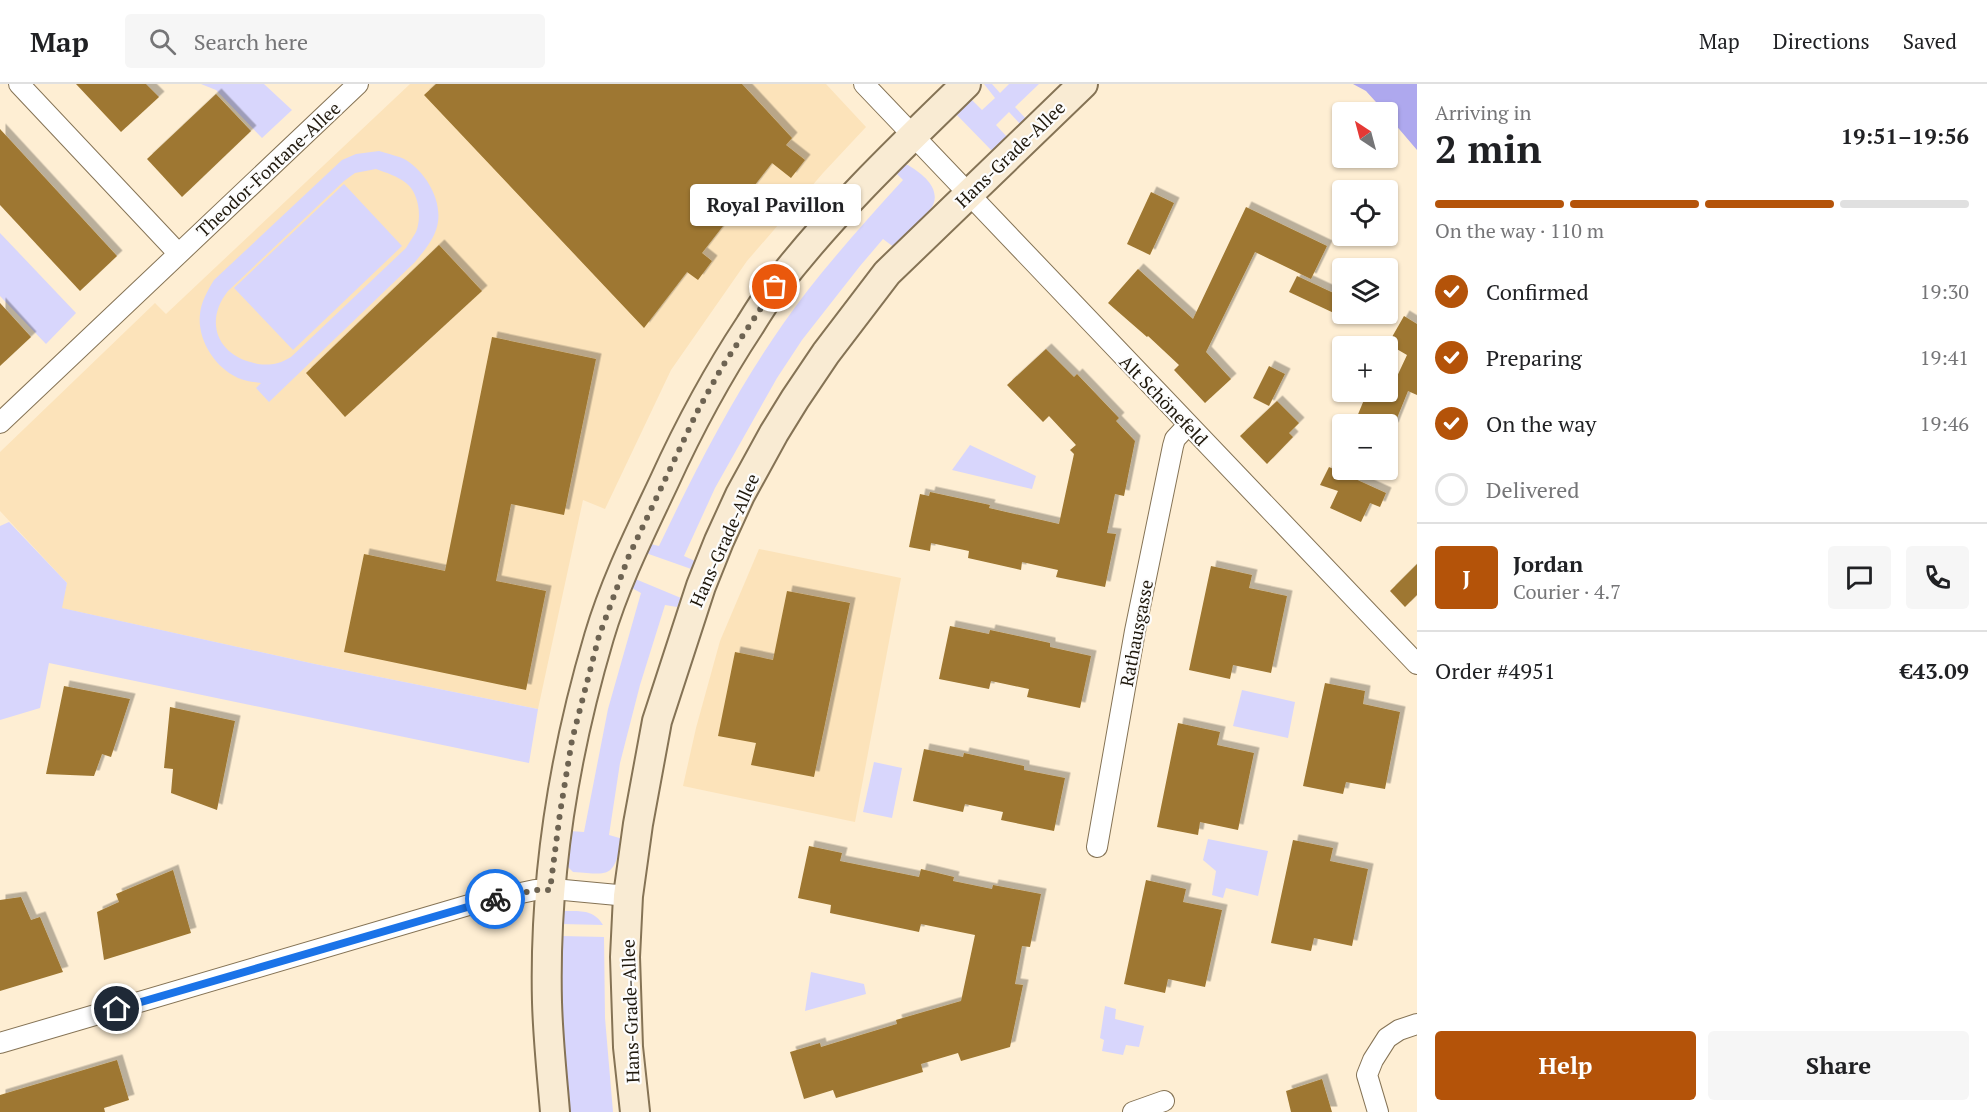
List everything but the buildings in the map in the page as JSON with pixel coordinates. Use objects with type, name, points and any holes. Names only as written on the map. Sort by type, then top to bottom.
[{"type":"street","points":[[19,84],[178,253]]},
{"type":"street","name":"Theodor-Fontane-Allee","points":[[0,423],[358,84]]},
{"type":"street","name":"Alt Schönefeld","points":[[864,84],[1417,664]]},
{"type":"street","points":[[555,1112],[547,1002],[550,890],[560,813],[572,740],[599,636],[628,558],[678,451],[722,367],[775,287],[846,203],[912,135],[966,84]]},
{"type":"street","name":"Hans-Grade-Allee","points":[[634,1112],[628,1047],[625,957],[628,896],[638,824],[657,721],[701,586],[740,495],[774,433],[826,353],[887,273],[1083,84]]},
{"type":"street","name":"Rathausgasse","points":[[1097,846],[1135,631],[1174,439],[1188,425]]},
{"type":"street","points":[[0,1043],[479,902],[535,890],[628,896]]},
{"type":"street","points":[[1378,1112],[1367,1075],[1373,1060],[1387,1038],[1399,1030],[1417,1024]]},
{"type":"street","points":[[1133,1112],[1164,1101]]},
{"type":"shaded area","points":[[201,84],[264,84],[292,110],[262,138],[216,90]]},
{"type":"shaded area","points":[[410,84],[826,84],[866,127],[747,261],[671,370],[605,509],[583,500],[538,709],[315,664],[61,608],[67,583],[0,511],[0,452],[155,303],[166,314]]},
{"type":"shaded area","points":[[984,84],[992,84],[1000,93],[1009,84],[1039,84],[1015,107],[1027,120],[1021,125],[1009,112],[996,125],[1008,138],[993,152],[954,112],[970,98],[982,110],[995,98]]},
{"type":"shaded area","points":[[1353,84],[1417,84],[1417,150],[1398,128],[1398,102],[1376,102],[1366,91]]},
{"type":"shaded area","points":[[379,151],[403,159],[414,166],[433,191],[438,210],[436,230],[430,243],[415,262],[269,402],[256,388],[261,383],[243,380],[229,373],[209,351],[201,333],[203,301],[214,280],[342,160],[356,154]],"holes":[[[376,169],[406,183],[414,193],[419,213],[418,226],[406,248],[291,357],[278,363],[263,364],[241,359],[231,353],[223,345],[216,325],[221,302],[228,291],[344,181],[355,173]]]},
{"type":"shaded area","points":[[903,165],[908,165],[925,177],[933,188],[935,194],[932,207],[895,248],[883,239],[802,340],[777,378],[715,488],[684,556],[697,562],[694,570],[643,552],[646,543],[659,546],[709,446],[765,351],[819,276],[903,180],[894,171]]},
{"type":"shaded area","points":[[344,184],[402,246],[293,350],[234,288]]},
{"type":"shaded area","points":[[0,233],[76,313],[46,344],[0,296]]},
{"type":"shaded area","points":[[970,445],[1036,476],[1032,489],[952,470]]},
{"type":"shaded area","points":[[9,522],[67,583],[62,608],[315,664],[538,709],[529,763],[49,663],[40,708],[0,720],[0,526]]},
{"type":"shaded area","points":[[759,549],[901,578],[855,822],[683,786],[720,641]]},
{"type":"shaded area","points":[[633,578],[681,598],[677,607],[665,605],[640,685],[620,763],[609,835],[623,839],[616,861],[613,867],[603,873],[573,872],[566,865],[570,831],[584,832],[608,709],[641,593],[630,587]]},
{"type":"shaded area","points":[[1242,690],[1295,702],[1288,738],[1233,726]]},
{"type":"shaded area","points":[[874,762],[902,768],[892,818],[863,812]]},
{"type":"shaded area","points":[[1208,839],[1268,851],[1258,896],[1226,888],[1223,898],[1212,895],[1216,871],[1203,860]]},
{"type":"shaded area","points":[[563,911],[580,911],[591,914],[603,925],[562,924]]},
{"type":"shaded area","points":[[562,936],[604,937],[605,1018],[613,1112],[569,1112],[562,1024]]},
{"type":"shaded area","points":[[811,972],[864,984],[866,994],[805,1011]]},
{"type":"shaded area","points":[[1105,1006],[1116,1009],[1115,1019],[1144,1026],[1139,1047],[1126,1045],[1123,1055],[1102,1051],[1104,1040],[1100,1038]]},
{"type":"way so far","points":[[495,899],[535,890],[550,890],[572,740],[599,636],[628,558],[697,412],[722,367],[775,287]]},
{"type":"place","name":"Royal Pavillon","points":[[775,287]]},
{"type":"route","points":[[117,1009],[495,899]]}]
